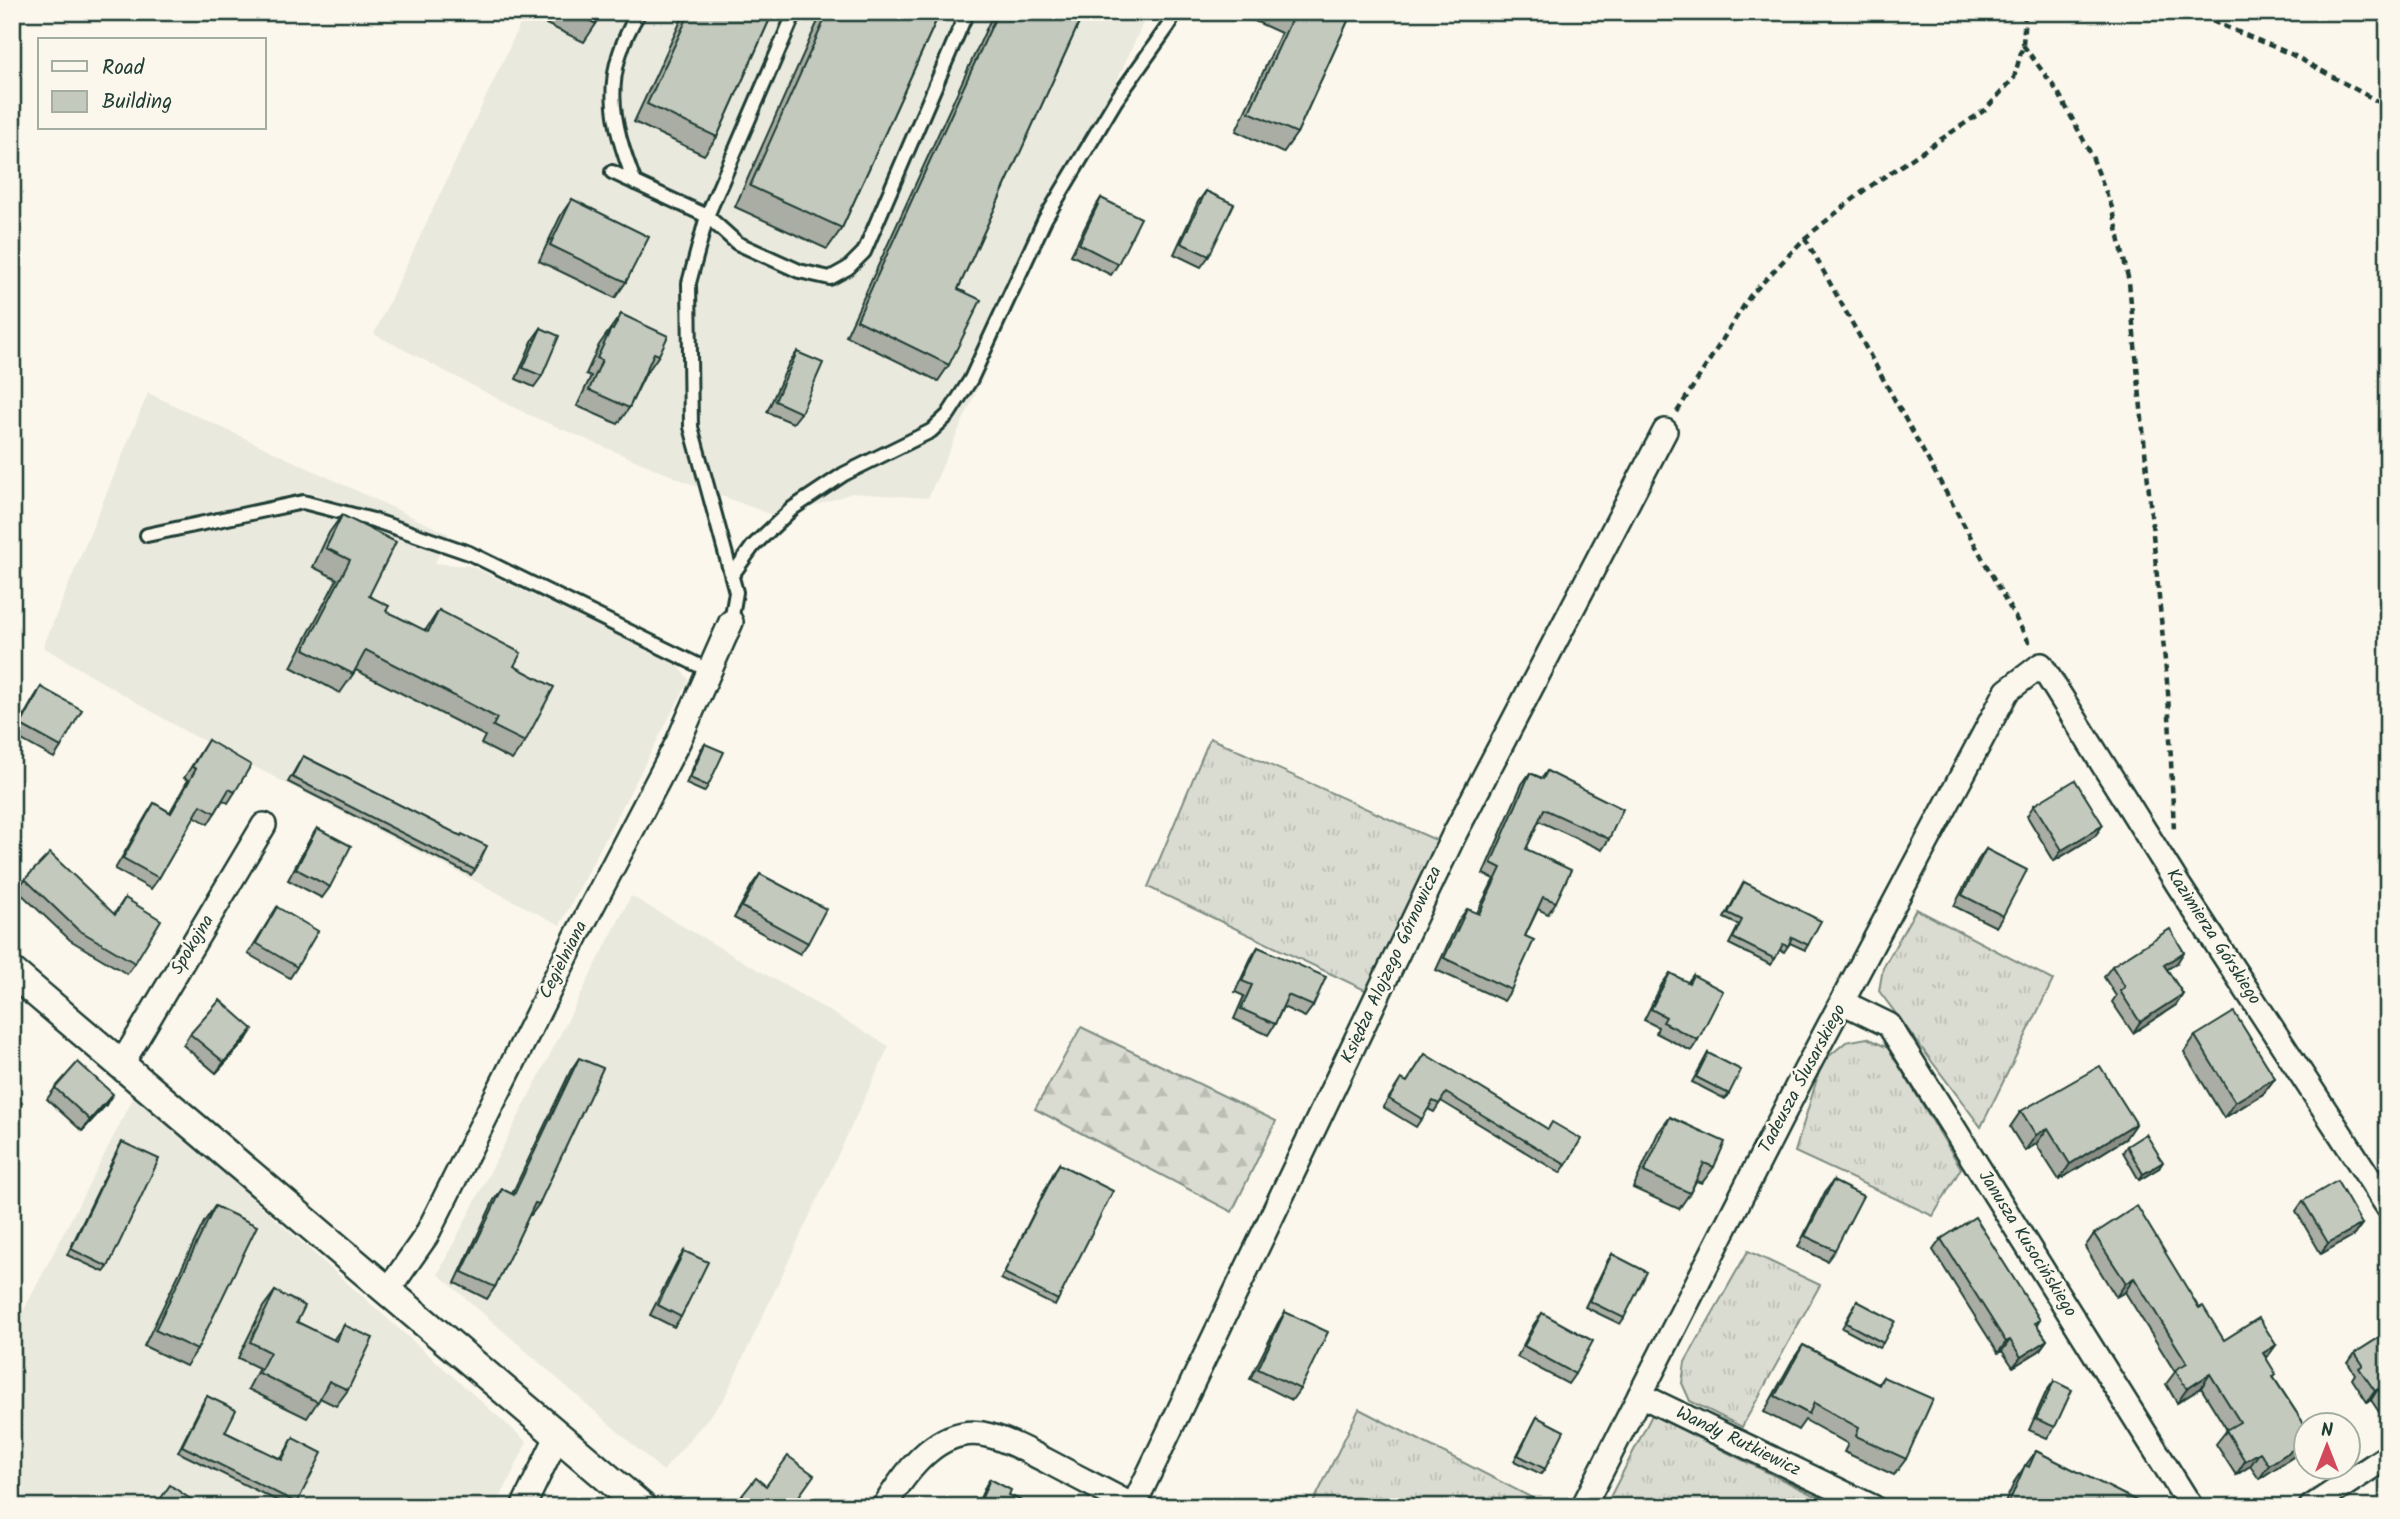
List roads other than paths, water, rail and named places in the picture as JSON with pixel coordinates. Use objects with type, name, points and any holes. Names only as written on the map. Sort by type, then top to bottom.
[{"type":"street","name":"Księdza Alojzego Górnowicza","points":[[1134,1507],[1455,833],[1665,431]]},
{"type":"street","name":"Cegielniana","points":[[387,1292],[426,1236],[577,934],[678,742],[731,622]]},
{"type":"street","name":"Tadeusza Ślusarskiego","points":[[1583,1507],[1802,1077],[1844,1003],[2007,691],[2041,665]]},
{"type":"street","name":"Kazimierza Górskiego","points":[[2041,665],[2187,898],[2388,1207]]},
{"type":"street","name":"Spokojna","points":[[121,1065],[264,825]]},
{"type":"street","points":[[12,972],[642,1507]]},
{"type":"street","name":"Janusza Kusocińskiego","points":[[1844,1003],[1889,1025],[2191,1507]]},
{"type":"street","name":"Wandy Rutkiewicz","points":[[1640,1395],[1873,1507]]},
{"type":"street","points":[[884,1507],[907,1470],[940,1443],[965,1434],[989,1434],[1011,1443],[1134,1507]]},
{"type":"street","points":[[523,1507],[557,1437]]},
{"type":"street","points":[[2311,1507],[2388,1456]]},
{"type":"lane","points":[[635,183],[613,115],[613,74],[624,36],[639,12]]},
{"type":"lane","points":[[731,622],[736,592],[691,427],[689,283],[707,216],[795,12]]},
{"type":"lane","points":[[612,172],[707,216],[737,243],[799,271],[830,278],[848,268],[864,252],[967,12]]},
{"type":"lane","points":[[732,575],[752,546],[793,508],[844,474],[931,431],[947,415],[971,379],[1045,219],[1116,100],[1169,25],[1172,12]]},
{"type":"lane","points":[[147,534],[303,502],[373,520],[469,553],[710,671]]}]
